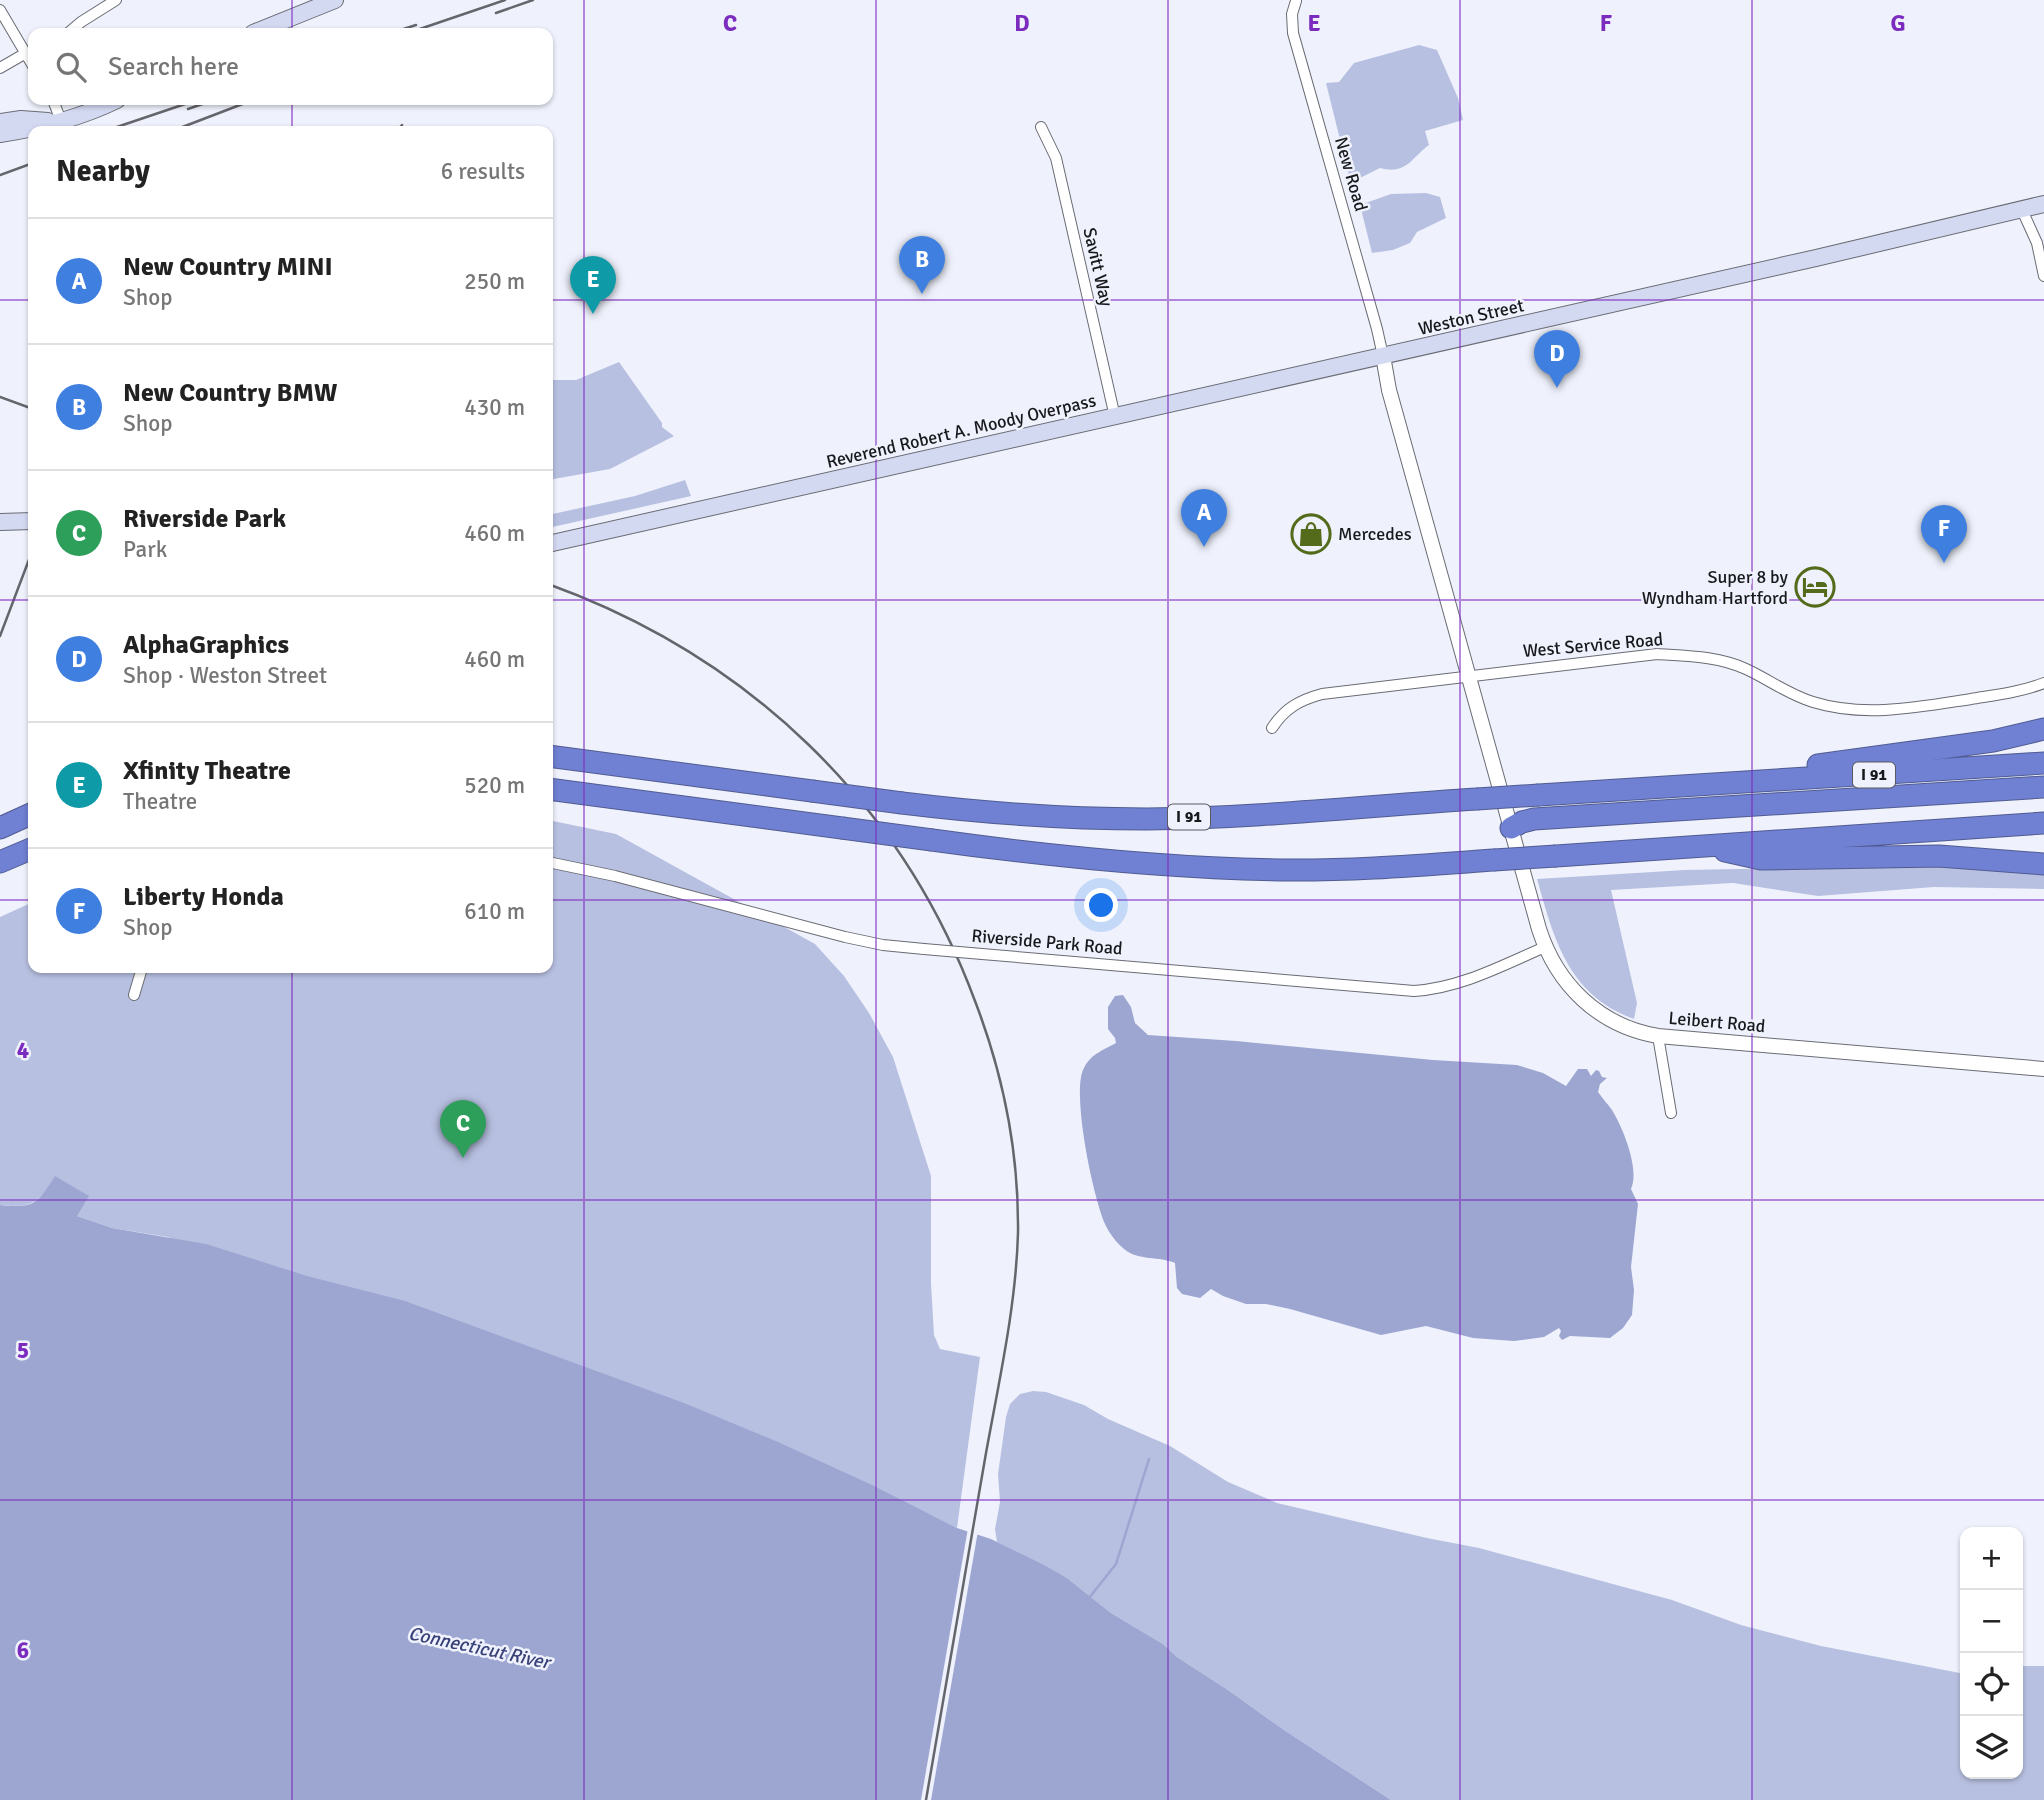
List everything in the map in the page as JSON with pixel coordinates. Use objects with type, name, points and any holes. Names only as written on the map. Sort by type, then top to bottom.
[{"type":"highway","points":[[1709,785],[1747,773],[2002,740],[2044,729]]},
{"type":"highway","name":"I 91","points":[[553,757],[902,803],[1009,814],[1148,818],[1207,817],[2044,764]]},
{"type":"highway","points":[[1511,828],[1534,819],[2044,787]]},
{"type":"highway","points":[[553,790],[1080,859],[1210,868],[1334,869],[2044,823]]},
{"type":"highway","points":[[1511,828],[1521,833],[1535,834],[2044,798]]},
{"type":"highway","points":[[1992,827],[2044,811]]},
{"type":"highway","points":[[0,820],[28,815]]},
{"type":"highway","points":[[0,828],[28,815]]},
{"type":"highway","points":[[1710,846],[1761,859],[1939,856],[2044,863]]},
{"type":"highway","points":[[0,862],[28,850]]},
{"type":"main road","points":[[265,28],[335,0]]},
{"type":"main road","points":[[44,126],[106,105]]},
{"type":"main road","points":[[0,122],[22,119],[61,121]]},
{"type":"main road","points":[[0,134],[28,131]]},
{"type":"main road","name":"Weston Street","points":[[1383,356],[2044,204]]},
{"type":"main road","name":"Reverend Robert A. Moody Overpass","points":[[553,543],[1383,356]]},
{"type":"main road","points":[[0,522],[28,521]]},
{"type":"street","points":[[74,28],[116,0]]},
{"type":"street","name":"New Road","points":[[1296,1],[1292,18],[1293,33],[1383,356]]},
{"type":"street","points":[[0,10],[28,57]]},
{"type":"street","points":[[0,68],[26,53]]},
{"type":"street","points":[[55,105],[61,121]]},
{"type":"street","name":"Savitt Way","points":[[1041,127],[1056,158],[1115,417]]},
{"type":"street","points":[[2022,210],[2037,243],[2044,276]]},
{"type":"street","points":[[1383,356],[1389,390],[1511,828]]},
{"type":"street","name":"West Service Road","points":[[1272,728],[1294,704],[1322,694],[1655,654],[1708,657],[1743,668],[1808,701],[1837,709],[1873,710],[1933,705],[2015,691],[2044,683]]},
{"type":"street","name":"Leibert Road","points":[[1511,828],[1545,947],[1566,982],[1594,1009],[1628,1028],[1658,1036],[2044,1069]]},
{"type":"street","name":"Riverside Park Road","points":[[553,863],[615,876],[845,937],[883,944],[982,954],[1414,990],[1460,983],[1545,947]]},
{"type":"street","points":[[134,995],[141,973]]},
{"type":"street","points":[[1658,1036],[1671,1113]]},
{"type":"shaded area","points":[[1419,45],[1437,50],[1458,98],[1463,120],[1425,131],[1429,145],[1403,167],[1389,170],[1380,168],[1358,179],[1349,176],[1326,83],[1339,82],[1354,63]]},
{"type":"shaded area","points":[[1426,193],[1440,197],[1446,218],[1417,232],[1410,243],[1393,250],[1372,253],[1360,205],[1391,194]]},
{"type":"shaded area","points":[[619,362],[662,423],[662,427],[674,436],[610,469],[553,479],[553,380],[576,380]]},
{"type":"shaded area","points":[[685,480],[691,496],[553,527],[553,514],[635,496]]},
{"type":"shaded area","points":[[553,821],[616,834],[815,944],[844,976],[869,1013],[893,1057],[931,1176],[934,1335],[940,1349],[980,1357],[957,1528],[931,1515],[168,1237],[112,1228],[77,1216],[55,1177],[33,1202],[20,1206],[0,1205],[0,917],[28,904],[28,973],[553,973]]},
{"type":"shaded area","points":[[1944,865],[2044,872],[2044,889],[1934,887],[1818,896],[1733,883],[1611,890],[1637,1003],[1634,1019],[1612,1009],[1579,980],[1558,943],[1537,879],[1685,870]]},
{"type":"shaded area","points":[[1046,1392],[1084,1405],[1108,1419],[1170,1446],[1228,1482],[1277,1503],[1479,1548],[1672,1600],[1741,1625],[1821,1646],[1960,1673],[1960,1779],[2023,1779],[2023,1666],[2044,1666],[2044,1800],[1391,1800],[1177,1657],[1163,1644],[1111,1613],[1067,1578],[997,1542],[995,1529],[1000,1502],[998,1474],[1006,1417],[1010,1404],[1020,1394]]},
{"type":"water","points":[[1123,995],[1131,1007],[1135,1023],[1148,1035],[1517,1065],[1543,1073],[1566,1086],[1578,1069],[1587,1069],[1591,1076],[1596,1070],[1599,1071],[1602,1077],[1607,1078],[1600,1084],[1598,1092],[1612,1110],[1629,1149],[1633,1171],[1631,1189],[1638,1204],[1631,1267],[1634,1290],[1632,1315],[1623,1328],[1610,1338],[1570,1336],[1562,1340],[1559,1328],[1544,1337],[1514,1341],[1473,1338],[1426,1326],[1381,1335],[1290,1309],[1266,1304],[1246,1304],[1211,1289],[1200,1298],[1182,1294],[1177,1288],[1175,1263],[1130,1253],[1113,1237],[1100,1211],[1085,1147],[1080,1101],[1083,1070],[1089,1060],[1116,1043],[1108,1029],[1108,1007],[1115,996]]},
{"type":"water","name":"Connecticut River","points":[[55,1176],[89,1196],[77,1216],[112,1228],[206,1244],[307,1276],[405,1301],[684,1403],[872,1485],[957,1528],[991,1539],[1067,1578],[1111,1613],[1163,1644],[1177,1657],[1391,1800],[0,1800],[0,1205],[21,1206],[34,1202]]},
{"type":"pier","points":[[968,1528],[978,1531],[931,1800],[921,1800]]},
{"type":"waterway","points":[[1089,1598],[1116,1564],[1149,1459]]},
{"type":"railway","points":[[423,28],[505,0]]},
{"type":"railway","points":[[496,13],[533,0]]},
{"type":"railway","points":[[407,28],[416,25]]},
{"type":"railway","points":[[120,126],[182,105]]},
{"type":"railway","points":[[188,109],[200,105]]},
{"type":"railway","points":[[185,126],[240,105]]},
{"type":"railway","points":[[0,175],[28,165]]},
{"type":"railway","points":[[0,397],[28,407]]},
{"type":"railway","points":[[0,636],[28,562]]},
{"type":"railway","points":[[553,586],[620,614],[688,651],[751,695],[808,744],[860,800],[905,862],[944,929],[975,1001],[994,1057],[1016,1174],[1017,1260],[1006,1343],[926,1800]]},
{"type":"place","name":"New Country BMW","points":[[922,294]]},
{"type":"place","name":"Xfinity Theatre","points":[[593,314]]},
{"type":"place","name":"AlphaGraphics","points":[[1557,388]]},
{"type":"place","name":"Mercedes","points":[[1311,534]]},
{"type":"place","name":"New Country MINI","points":[[1204,547]]},
{"type":"place","name":"Liberty Honda","points":[[1944,563]]},
{"type":"place","name":"Super 8 by Wyndham Hartford","points":[[1815,587]]},
{"type":"place","name":"Riverside Park","points":[[463,1158]]}]
